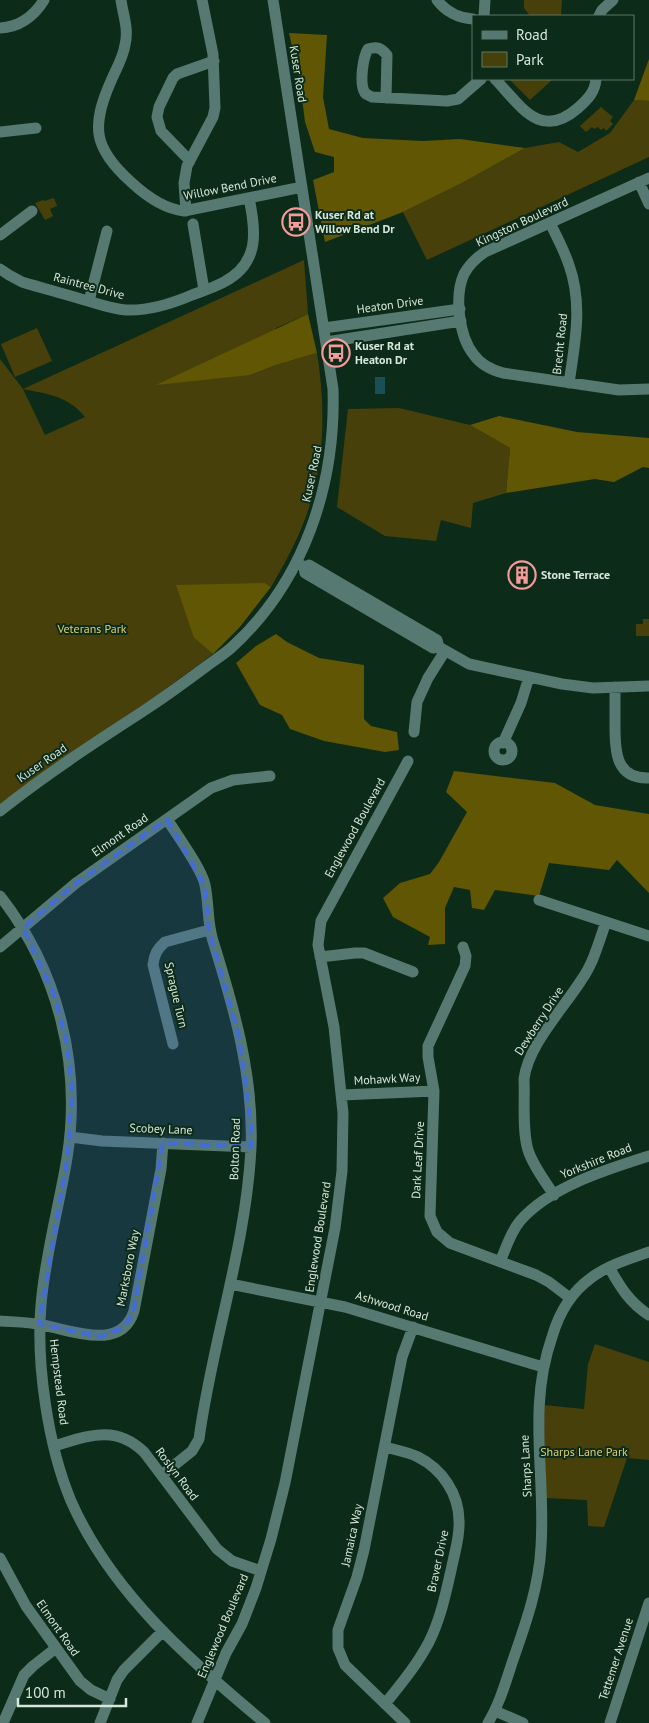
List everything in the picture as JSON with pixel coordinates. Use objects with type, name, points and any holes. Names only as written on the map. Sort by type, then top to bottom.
[{"type":"street","points":[[0,28],[14,26],[22,22],[36,12],[44,0]]},
{"type":"street","name":"Willow Bend Drive","points":[[121,0],[126,20],[126,44],[99,111],[98,133],[101,144],[112,163],[137,188],[170,208],[186,211],[302,187]]},
{"type":"street","points":[[186,211],[185,174],[213,117],[215,108],[214,62],[202,0]]},
{"type":"street","name":"Kuser Road","points":[[0,811],[230,649],[266,609],[300,565],[319,508],[331,456],[333,389],[272,0]]},
{"type":"street","points":[[437,0],[443,8],[455,15],[472,19]]},
{"type":"street","points":[[484,15],[485,0]]},
{"type":"street","points":[[600,15],[613,0]]},
{"type":"street","points":[[190,161],[161,131],[158,125],[158,111],[173,78],[177,74],[214,62]]},
{"type":"street","points":[[386,98],[446,101],[458,99],[480,80]]},
{"type":"street","points":[[496,80],[528,113],[537,119],[548,122],[559,121],[568,117],[589,98],[596,80]]},
{"type":"street","points":[[0,132],[36,128]]},
{"type":"street","points":[[644,180],[649,204]]},
{"type":"street","name":"Kingston Boulevard","points":[[644,180],[485,252],[471,264],[459,289],[461,321],[469,349],[475,357],[489,368],[503,372],[619,390],[649,390]]},
{"type":"street","name":"Raintree Drive","points":[[0,269],[22,282],[115,308],[128,310],[170,304],[224,282],[241,269],[249,256],[254,242],[255,231],[248,198]]},
{"type":"street","points":[[0,235],[32,211]]},
{"type":"street","name":"Brecht Road","points":[[550,223],[570,266],[577,298],[577,331],[569,383]]},
{"type":"street","points":[[193,224],[204,290]]},
{"type":"street","points":[[89,301],[107,232]]},
{"type":"street","name":"Heaton Drive","points":[[324,328],[460,309]]},
{"type":"street","points":[[326,342],[461,321]]},
{"type":"street","points":[[300,565],[305,573],[372,607],[433,648],[442,649],[469,664],[593,688],[649,686]]},
{"type":"street","points":[[414,732],[417,702],[442,649]]},
{"type":"street","points":[[503,743],[521,703],[529,677]]},
{"type":"street","points":[[615,687],[615,750],[620,764],[634,775],[649,778]]},
{"type":"street","name":"Englewood Boulevard","points":[[197,1723],[214,1680],[242,1624],[276,1522],[321,1302],[339,1199],[343,1142],[342,1095],[334,1027],[320,957],[319,933],[326,910],[408,761]]},
{"type":"street","name":"Elmont Road","points":[[0,947],[76,883],[212,788],[233,780],[270,776]]},
{"type":"street","name":"Bolton Road","points":[[162,1475],[192,1451],[199,1439],[245,1205],[251,1147],[249,1096],[239,1036],[229,990],[209,930],[203,879],[167,819]]},
{"type":"street","name":"Hempstead Road","points":[[0,896],[23,928],[47,974],[62,1021],[70,1068],[72,1117],[70,1137],[44,1279],[40,1324],[41,1371],[54,1446],[71,1500],[84,1527],[124,1586],[162,1631],[214,1680],[265,1723]]},
{"type":"street","points":[[539,900],[649,936]]},
{"type":"street","name":"Dewberry Drive","points":[[554,1194],[532,1159],[528,1149],[526,1139],[525,1069],[532,1053],[583,978],[593,958],[606,922]]},
{"type":"street","name":"Sprague Turn","points":[[173,1044],[153,959],[160,947],[167,941],[209,930]]},
{"type":"street","name":"Dark Leaf Drive","points":[[463,947],[466,956],[465,966],[428,1046],[428,1058],[434,1091],[434,1127],[429,1208],[433,1225],[450,1244],[536,1275],[570,1298]]},
{"type":"street","points":[[320,957],[364,953],[413,972]]},
{"type":"street","name":"Mohawk Way","points":[[342,1095],[434,1091]]},
{"type":"street","name":"Scobey Lane","points":[[70,1137],[102,1141],[251,1147]]},
{"type":"street","name":"Marksboro Way","points":[[0,1321],[40,1324],[101,1337],[117,1333],[129,1322],[134,1311],[138,1292],[161,1169],[163,1143]]},
{"type":"street","name":"Yorkshire Road","points":[[500,1262],[509,1239],[520,1221],[554,1194],[589,1176],[649,1156]]},
{"type":"street","name":"Sharps Lane","points":[[488,1723],[495,1711],[528,1619],[538,1573],[542,1526],[538,1428],[539,1393],[543,1367],[557,1321],[570,1298],[590,1278],[609,1267],[649,1252]]},
{"type":"street","points":[[609,1267],[622,1292],[631,1302],[649,1315]]},
{"type":"street","name":"Ashwood Road","points":[[230,1284],[345,1307],[543,1367]]},
{"type":"street","name":"Jamaica Way","points":[[405,1723],[344,1665],[338,1648],[337,1638],[357,1577],[385,1448],[402,1357],[413,1327]]},
{"type":"street","name":"Roslyn Road","points":[[54,1446],[91,1435],[102,1434],[121,1437],[138,1446],[217,1549],[232,1561],[261,1571]]},
{"type":"street","name":"Braver Drive","points":[[385,1448],[418,1456],[436,1470],[451,1488],[460,1521],[458,1540],[436,1627],[419,1659],[386,1704]]},
{"type":"street","name":"Elmont Road","points":[[0,1558],[26,1606],[84,1685],[110,1699]]},
{"type":"street","name":"Tettemer Avenue","points":[[610,1723],[649,1603]]},
{"type":"street","points":[[100,1723],[124,1670],[162,1631]]},
{"type":"street","points":[[3,1723],[24,1675],[56,1648]]},
{"type":"street","points":[[495,1711],[523,1723]]},
{"type":"highlighted area","points":[[167,819],[205,886],[209,930],[239,1036],[251,1125],[251,1147],[163,1143],[133,1315],[123,1328],[101,1337],[39,1324],[67,1159],[72,1092],[67,1045],[55,998],[23,928],[76,883]]},
{"type":"green space","points":[[524,0],[562,0],[561,15],[529,15],[524,8]]},
{"type":"green space","points":[[510,80],[552,80],[530,100]]},
{"type":"green space","points":[[634,100],[649,101],[649,157],[427,260],[403,212],[462,183],[525,148],[559,142],[578,152],[610,133]]},
{"type":"green space","points":[[601,107],[613,117],[610,121],[613,124],[606,131],[604,128],[601,130],[598,127],[594,129],[592,127],[586,132],[580,126]]},
{"type":"green space","points":[[54,198],[57,206],[50,209],[53,216],[45,220],[35,203]]},
{"type":"green space","name":"Veterans Park","points":[[304,260],[308,314],[276,328],[250,375],[317,353],[322,395],[322,436],[317,478],[305,519],[281,570],[271,587],[265,583],[194,638],[213,654],[0,811],[0,359],[23,389]],"holes":[[[23,389],[65,400],[85,417],[45,435]]]},
{"type":"green space","points":[[37,328],[52,361],[15,377],[1,344]]},
{"type":"green space","points":[[399,408],[470,425],[510,448],[506,493],[473,503],[471,528],[441,520],[436,541],[385,536],[337,507],[348,409]]},
{"type":"green space","points":[[643,619],[649,619],[649,636],[636,636],[636,624],[643,624]]},
{"type":"green space","name":"Sharps Lane Park","points":[[595,1344],[649,1362],[649,1460],[627,1458],[604,1527],[588,1526],[587,1500],[546,1498],[543,1405],[584,1409],[588,1364]]},
{"type":"shaded area","points":[[289,33],[327,35],[323,97],[329,129],[363,138],[423,141],[460,139],[525,148],[462,183],[403,212],[325,242],[313,180],[334,172],[334,157],[315,152],[305,122],[300,82]]},
{"type":"shaded area","points":[[649,59],[649,101],[634,100]]},
{"type":"shaded area","points":[[308,314],[317,353],[250,375],[156,385]]},
{"type":"shaded area","points":[[499,416],[577,432],[649,438],[649,468],[643,467],[614,482],[595,479],[506,493],[510,448],[470,425]]},
{"type":"shaded area","points":[[265,583],[271,587],[239,628],[213,654],[194,638],[176,585]]},
{"type":"shaded area","points":[[276,634],[287,642],[319,658],[364,665],[364,719],[371,726],[397,732],[399,750],[385,752],[324,741],[290,729],[282,715],[260,705],[236,663],[256,646]]},
{"type":"shaded area","points":[[454,771],[555,783],[595,805],[649,814],[649,893],[617,860],[609,870],[549,863],[539,896],[495,890],[484,910],[472,908],[470,890],[454,887],[445,908],[445,944],[428,945],[430,937],[393,917],[383,898],[400,883],[430,874],[439,862],[467,812],[446,792]]},
{"type":"water","points":[[375,377],[385,377],[385,394],[375,394]]},
{"type":"place","name":"Kuser Rd at Willow Bend Dr","points":[[296,222]]},
{"type":"place","name":"Kuser Rd at Heaton Dr","points":[[336,353]]},
{"type":"place","name":"Stone Terrace","points":[[522,575]]}]
